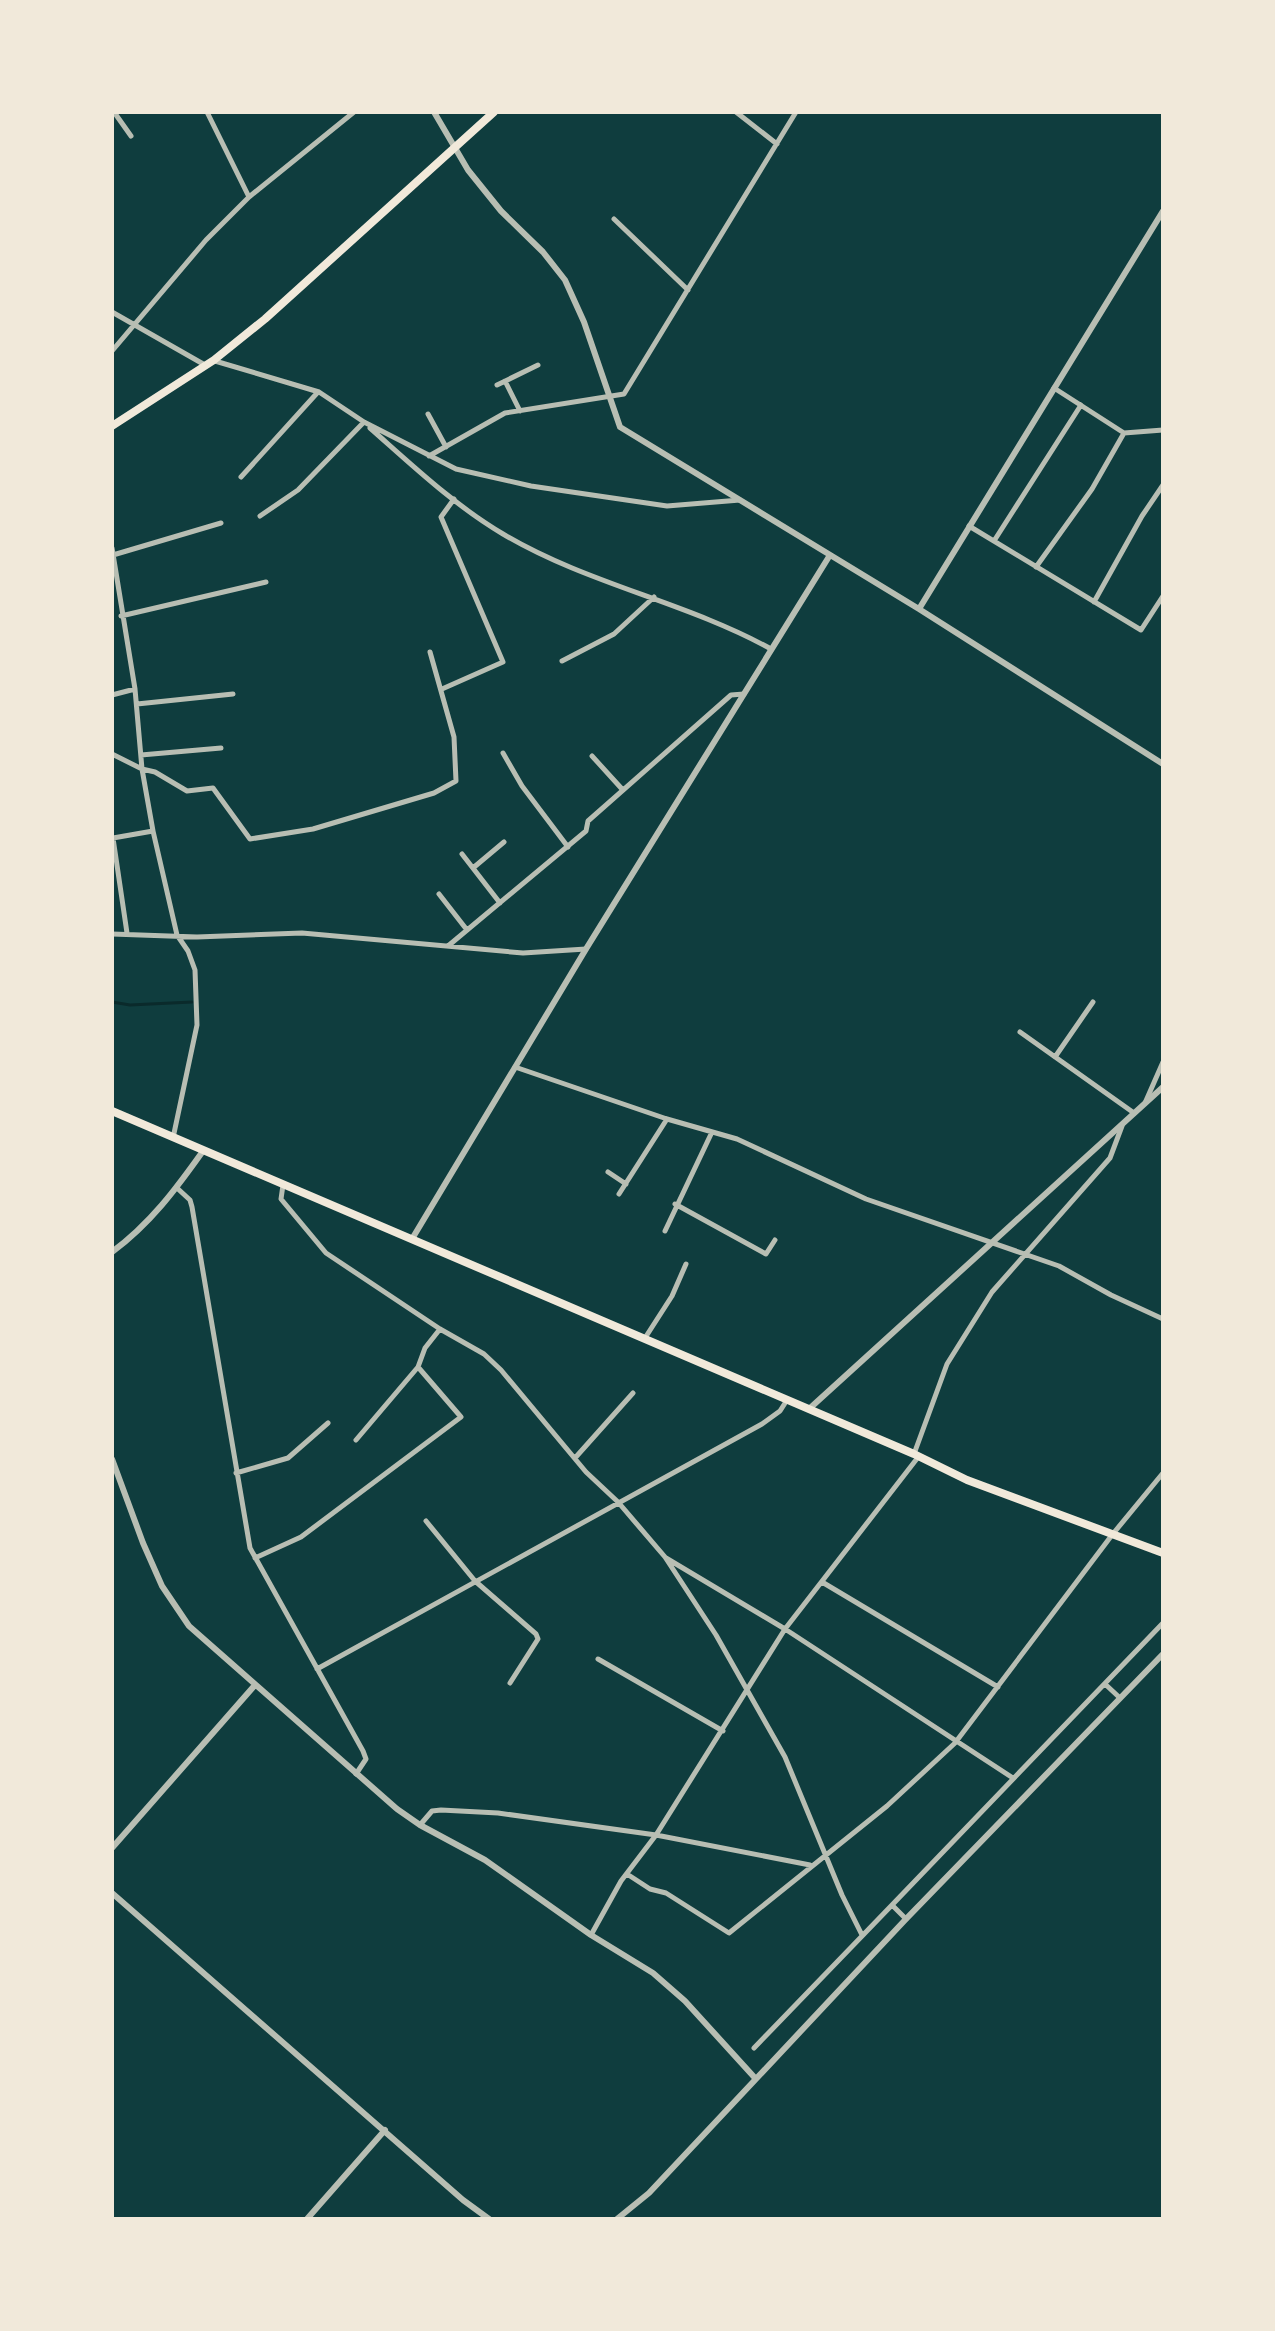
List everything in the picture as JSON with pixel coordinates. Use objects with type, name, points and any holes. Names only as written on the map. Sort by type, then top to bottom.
[{"type":"main road","points":[[112,426],[210,363],[265,319],[494,112]]},
{"type":"main road","points":[[112,1111],[916,1455],[967,1480],[1163,1553]]},
{"type":"street","points":[[114,112],[131,136]]},
{"type":"street","points":[[207,112],[249,197]]},
{"type":"street","points":[[112,351],[206,240],[249,197],[354,112]]},
{"type":"street","points":[[434,112],[455,148],[501,211],[553,263],[565,280],[584,322],[620,427],[919,609],[1163,764]]},
{"type":"street","points":[[736,112],[777,144]]},
{"type":"street","points":[[429,456],[505,413],[624,394],[796,112]]},
{"type":"street","points":[[919,609],[1163,211]]},
{"type":"street","points":[[614,219],[688,290]]},
{"type":"street","points":[[112,312],[210,363],[319,392],[364,422],[456,469],[531,486],[667,506],[741,500]]},
{"type":"street","points":[[497,385],[538,365]]},
{"type":"street","points":[[505,381],[520,411]]},
{"type":"street","points":[[1053,388],[1124,433],[1163,430]]},
{"type":"street","points":[[241,477],[319,392]]},
{"type":"street","points":[[994,541],[1081,405]]},
{"type":"street","points":[[428,414],[446,447]]},
{"type":"street","points":[[364,422],[454,499],[503,535],[550,558],[733,628],[771,649]]},
{"type":"street","points":[[260,516],[298,490],[364,422]]},
{"type":"street","points":[[1036,567],[1092,489],[1124,433]]},
{"type":"street","points":[[1094,602],[1163,485]]},
{"type":"street","points":[[442,689],[503,662],[441,517],[454,499]]},
{"type":"street","points":[[113,555],[221,523]]},
{"type":"street","points":[[969,526],[1141,630],[1163,596]]},
{"type":"street","points":[[112,548],[135,689],[142,769],[153,831],[177,935],[188,951],[195,970],[197,1025],[173,1138]]},
{"type":"street","points":[[412,1239],[586,949],[830,555]]},
{"type":"street","points":[[121,616],[266,582]]},
{"type":"street","points":[[562,661],[614,634],[654,597]]},
{"type":"street","points":[[112,754],[155,772],[187,791],[213,788],[250,839],[313,829],[434,793],[456,781],[454,737],[430,652]]},
{"type":"street","points":[[112,695],[135,689]]},
{"type":"street","points":[[137,704],[233,694]]},
{"type":"street","points":[[447,947],[568,847],[586,831],[588,821],[622,789],[731,695],[744,694]]},
{"type":"street","points":[[141,755],[221,748]]},
{"type":"street","points":[[503,753],[522,786],[568,847]]},
{"type":"street","points":[[592,756],[622,789]]},
{"type":"street","points":[[127,933],[113,838],[153,831]]},
{"type":"street","points":[[473,868],[504,842]]},
{"type":"street","points":[[462,854],[500,903]]},
{"type":"street","points":[[439,894],[467,930]]},
{"type":"street","points":[[112,934],[197,937],[302,933],[523,953],[586,949]]},
{"type":"street","points":[[1055,1057],[1093,1002]]},
{"type":"street","points":[[1020,1032],[1134,1113]]},
{"type":"street","points":[[1144,1104],[1163,1062]]},
{"type":"street","points":[[515,1067],[667,1119],[737,1139],[866,1199],[1059,1266],[1163,1319]]},
{"type":"street","points":[[809,1409],[1163,1087]]},
{"type":"street","points":[[619,1194],[667,1119]]},
{"type":"street","points":[[591,1935],[785,1629],[916,1455],[947,1364],[992,1292],[1110,1158],[1122,1125]]},
{"type":"street","points":[[665,1231],[675,1204],[712,1132]]},
{"type":"street","points":[[112,1252],[146,1225],[203,1151]]},
{"type":"street","points":[[608,1172],[626,1184]]},
{"type":"street","points":[[283,1185],[281,1199],[326,1253],[440,1329],[484,1354],[501,1370],[665,1557],[748,1690],[785,1757],[842,1895],[862,1935]]},
{"type":"street","points":[[177,1188],[190,1200],[192,1207],[247,1534],[255,1558],[363,1751],[366,1759],[356,1774]]},
{"type":"street","points":[[675,1204],[766,1254],[775,1240]]},
{"type":"street","points":[[644,1339],[672,1296],[686,1264]]},
{"type":"street","points":[[356,1440],[418,1367],[425,1348],[440,1329]]},
{"type":"street","points":[[255,1558],[301,1537],[461,1417],[418,1367]]},
{"type":"street","points":[[575,1458],[633,1393]]},
{"type":"street","points":[[317,1669],[762,1424],[780,1411],[787,1400]]},
{"type":"street","points":[[236,1473],[288,1458],[328,1423]]},
{"type":"street","points":[[112,1459],[162,1586],[189,1626],[397,1809],[485,1860],[591,1935],[663,1980],[755,2078]]},
{"type":"street","points":[[627,1874],[650,1889],[666,1893],[729,1933],[887,1806],[955,1743],[1112,1535],[1163,1473]]},
{"type":"street","points":[[426,1521],[475,1581],[536,1634],[538,1639],[510,1683]]},
{"type":"street","points":[[665,1557],[785,1629],[955,1743],[1013,1778]]},
{"type":"street","points":[[822,1582],[998,1687]]},
{"type":"street","points":[[754,2048],[1163,1623]]},
{"type":"street","points":[[617,2219],[649,2193],[906,1919],[1163,1654]]},
{"type":"street","points":[[598,1659],[723,1731]]},
{"type":"street","points":[[1105,1684],[1120,1698]]},
{"type":"street","points":[[112,1848],[255,1685]]},
{"type":"street","points":[[420,1825],[432,1811],[498,1813],[656,1835],[811,1865]]},
{"type":"street","points":[[112,1893],[463,2200],[489,2219]]},
{"type":"street","points":[[892,1905],[906,1919]]},
{"type":"street","points":[[307,2219],[385,2130]]},
{"type":"waterway","points":[[112,1002],[130,1005],[192,1002]]}]
